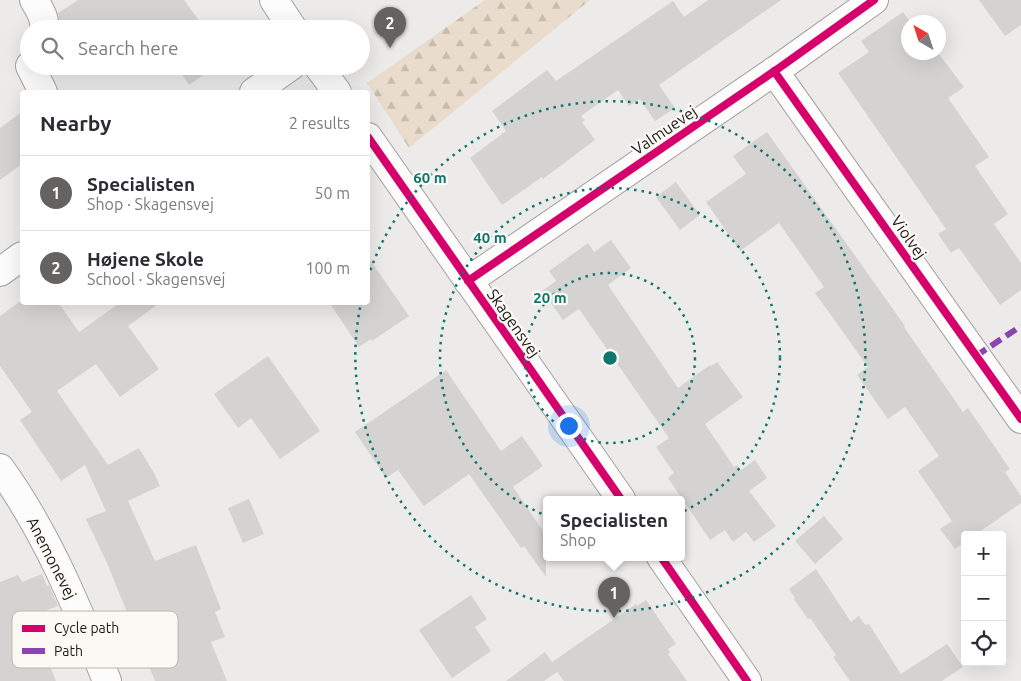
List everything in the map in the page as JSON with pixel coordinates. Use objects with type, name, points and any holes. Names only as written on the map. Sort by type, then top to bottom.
[{"type":"street","points":[[34,0],[44,20]]},
{"type":"street","points":[[274,0],[287,20]]},
{"type":"street","name":"Valmuevej","points":[[468,281],[874,0]]},
{"type":"street","name":"Violvej","points":[[774,71],[1021,419]]},
{"type":"street","points":[[34,75],[42,90]]},
{"type":"street","points":[[257,90],[278,75]]},
{"type":"street","points":[[324,75],[335,90]]},
{"type":"street","name":"Skagensvej","points":[[370,140],[619,496]]},
{"type":"street","points":[[0,272],[20,257]]},
{"type":"street","name":"Anemonevej","points":[[0,468],[43,536],[78,611]]},
{"type":"street","points":[[664,561],[748,681]]},
{"type":"street","name":"Anemonevej","points":[[102,668],[107,681]]},
{"type":"green space","points":[[485,0],[590,0],[409,148],[367,83]]},
{"type":"building","points":[[78,0],[184,0],[198,20],[59,20],[58,13]]},
{"type":"building","points":[[708,0],[781,0],[659,85],[675,108],[655,121],[640,99],[629,106],[618,90],[581,116],[585,120],[582,122],[595,140],[543,179],[542,177],[502,205],[470,158],[506,131],[492,111],[547,70],[556,81],[673,1],[684,17]]},
{"type":"building","points":[[979,0],[1021,0],[1021,25],[1005,36]]},
{"type":"building","points":[[903,12],[905,15],[901,15],[901,60],[944,60],[964,87],[948,98],[989,157],[975,166],[1008,214],[994,224],[1021,263],[1021,290],[1000,305],[959,248],[951,253],[938,234],[946,229],[838,73],[869,52],[861,41]]},
{"type":"building","points":[[182,75],[203,75],[189,85]]},
{"type":"building","points":[[20,113],[20,165],[0,180],[0,128]]},
{"type":"building","points":[[767,132],[905,326],[963,412],[968,408],[1010,469],[1005,472],[1021,496],[1021,503],[981,531],[961,531],[961,545],[955,549],[940,529],[952,521],[918,471],[939,456],[905,407],[888,419],[857,375],[868,367],[815,293],[824,287],[779,223],[740,251],[706,202],[746,174],[733,156]]},
{"type":"building","points":[[676,182],[700,215],[680,230],[656,197]]},
{"type":"building","points":[[611,240],[631,268],[608,285],[678,388],[717,362],[743,397],[705,424],[734,467],[737,465],[741,470],[755,460],[767,478],[749,491],[776,526],[754,542],[746,532],[733,542],[725,530],[710,540],[685,503],[685,496],[680,496],[668,478],[674,473],[656,447],[669,438],[579,309],[563,320],[542,291],[556,281],[549,271],[588,243],[594,252]]},
{"type":"building","points":[[370,260],[409,316],[372,341],[371,339],[359,347],[331,305],[370,305]]},
{"type":"building","points":[[19,302],[20,305],[60,305],[79,332],[117,305],[157,305],[128,326],[159,369],[120,397],[96,364],[57,391],[108,465],[139,448],[154,473],[160,486],[128,501],[155,561],[196,545],[221,609],[215,612],[225,637],[211,642],[227,681],[155,681],[150,668],[178,668],[178,611],[127,611],[86,519],[106,511],[85,465],[61,481],[20,420],[32,412],[0,366],[0,316]]},
{"type":"building","points":[[268,356],[320,431],[280,459],[251,418],[238,428],[214,394]]},
{"type":"building","points":[[446,370],[501,451],[522,436],[543,466],[513,487],[543,531],[543,561],[546,561],[546,577],[524,546],[521,548],[469,474],[424,506],[398,470],[386,478],[355,432]]},
{"type":"building","points":[[249,499],[264,534],[243,543],[228,508]]},
{"type":"building","points":[[824,516],[843,539],[815,564],[795,541]]},
{"type":"building","points":[[816,569],[851,622],[859,616],[865,625],[869,624],[901,674],[947,644],[963,667],[942,681],[850,681],[833,657],[836,655],[810,618],[808,619],[789,589]]},
{"type":"building","points":[[42,574],[58,606],[45,611],[12,611],[12,668],[51,668],[56,681],[0,681],[0,582],[18,575],[22,582]]},
{"type":"building","points":[[471,595],[487,619],[475,627],[491,651],[452,678],[419,630]]},
{"type":"building","points":[[646,600],[676,644],[668,649],[670,652],[668,654],[687,681],[564,681],[557,672],[544,681],[506,681],[545,652],[552,662],[636,604],[637,606]]},
{"type":"marked path","points":[[976,356],[1021,326]]},
{"type":"cycle path","points":[[468,281],[779,68],[874,0]]},
{"type":"cycle path","points":[[774,71],[1021,419]]},
{"type":"cycle path","points":[[370,140],[619,496]]},
{"type":"cycle path","points":[[664,561],[747,681]]},
{"type":"place","name":"Højene Skole","points":[[390,48]]},
{"type":"place","name":"Specialisten","points":[[614,618]]}]
